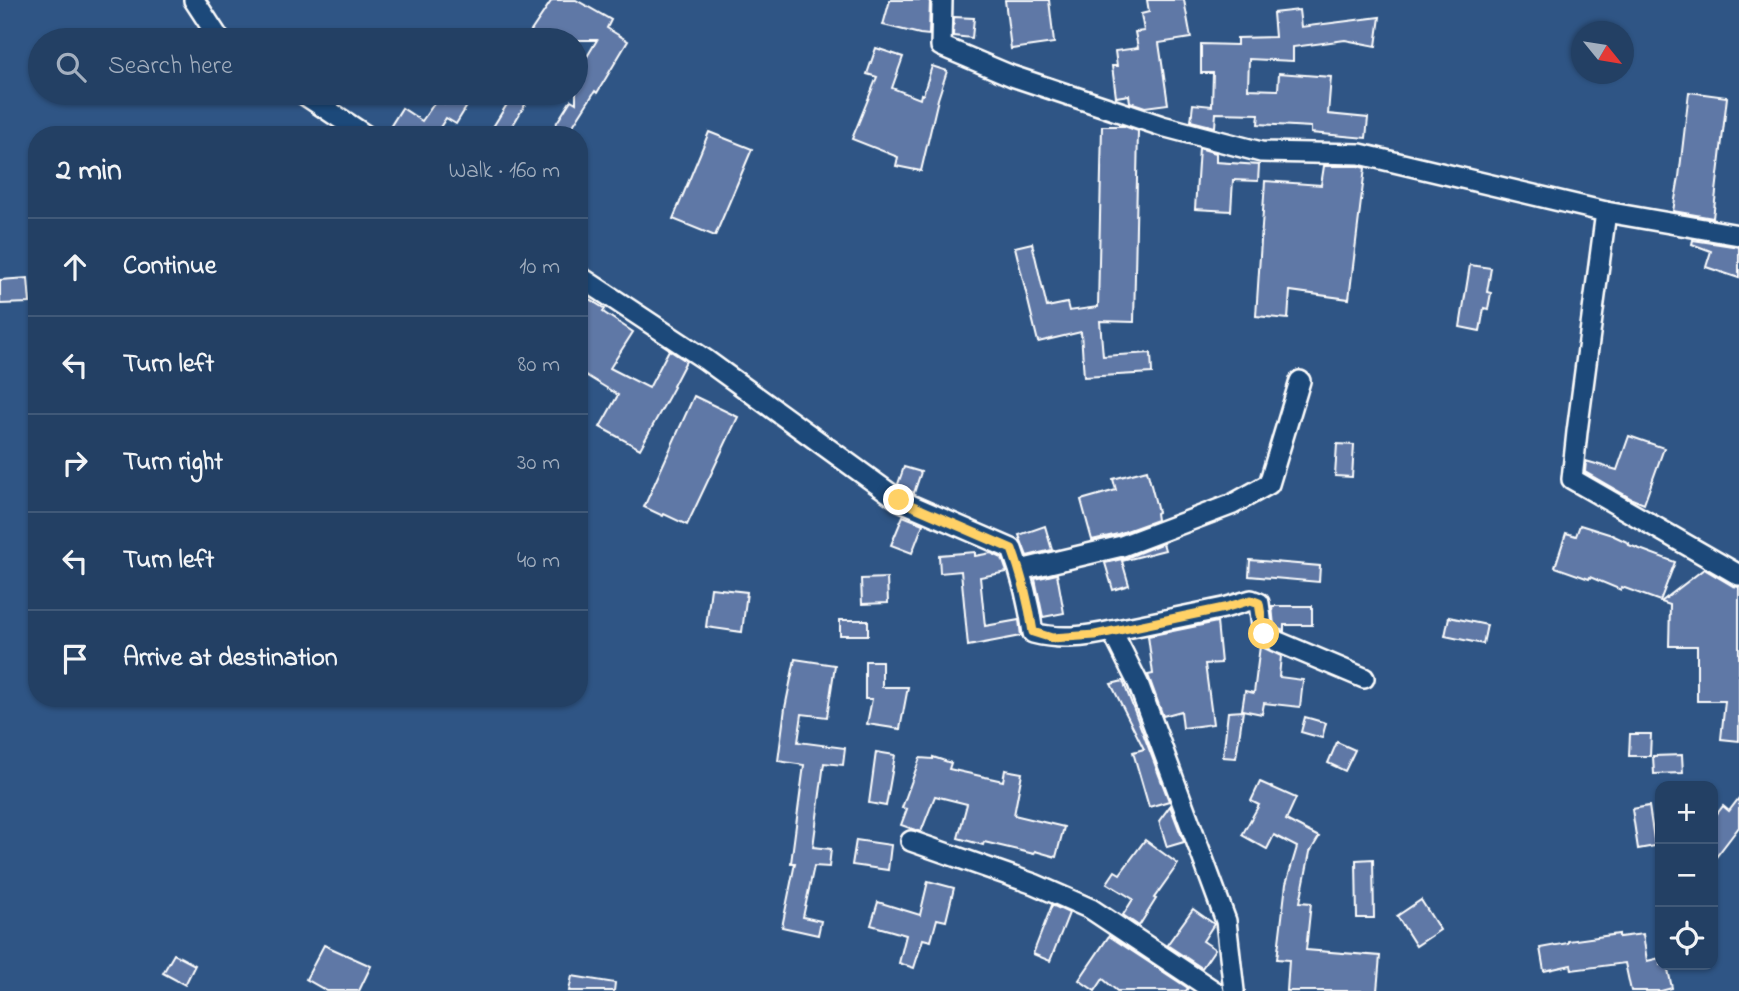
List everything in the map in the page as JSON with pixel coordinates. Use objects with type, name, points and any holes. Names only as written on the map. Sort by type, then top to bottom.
[{"type":"street","points":[[194,0],[212,28]]},
{"type":"street","points":[[942,0],[941,46],[1012,76],[1161,126],[1261,152],[1360,154],[1605,212],[1739,235]]},
{"type":"street","points":[[320,105],[352,126]]},
{"type":"street","points":[[1605,212],[1572,479],[1739,575]]},
{"type":"street","points":[[588,282],[706,360],[899,500],[1012,549],[1020,570],[1033,632],[1052,638],[1095,635],[1251,600],[1259,603],[1264,634],[1364,678]]},
{"type":"street","points":[[1020,570],[1122,546],[1233,504],[1269,484],[1300,381]]},
{"type":"street","points":[[1112,631],[1138,683],[1226,921],[1234,991]]},
{"type":"street","points":[[911,841],[1034,884],[1091,909],[1214,991]]},
{"type":"building","points":[[552,0],[576,0],[611,20],[607,28],[628,41],[597,93],[595,91],[588,102],[588,55],[597,40],[588,40],[588,28],[533,28]]},
{"type":"building","points":[[890,0],[930,0],[929,35],[883,25]]},
{"type":"building","points":[[1005,0],[1049,0],[1054,43],[1011,49]]},
{"type":"building","points":[[1147,0],[1184,0],[1191,38],[1159,43],[1168,104],[1145,107],[1130,102],[1129,95],[1116,97],[1112,66],[1117,66],[1115,51],[1138,48],[1135,32],[1144,31],[1141,14],[1149,12]]},
{"type":"building","points":[[1299,10],[1301,27],[1380,17],[1376,46],[1345,40],[1293,47],[1293,61],[1249,59],[1248,89],[1278,90],[1279,73],[1331,77],[1328,114],[1368,118],[1366,138],[1311,133],[1311,127],[1258,124],[1259,114],[1216,113],[1215,127],[1191,121],[1193,104],[1212,106],[1213,73],[1201,73],[1201,44],[1237,45],[1237,38],[1275,37],[1273,13]]},
{"type":"building","points":[[954,17],[974,18],[972,38],[953,36]]},
{"type":"building","points":[[876,48],[903,57],[892,88],[920,99],[932,66],[947,71],[921,171],[896,166],[898,157],[852,139],[877,77],[867,74]]},
{"type":"building","points":[[1689,92],[1727,97],[1713,218],[1673,211]]},
{"type":"building","points":[[433,105],[468,105],[456,124],[446,118],[441,126],[391,126],[402,108],[422,121]]},
{"type":"building","points":[[507,105],[525,105],[512,126],[494,126]]},
{"type":"building","points":[[568,105],[586,105],[573,126],[555,126]]},
{"type":"building","points":[[1102,126],[1124,126],[1138,131],[1134,322],[1100,321],[1103,356],[1151,353],[1152,373],[1084,377],[1081,332],[1038,342],[1015,247],[1032,243],[1047,307],[1067,303],[1069,311],[1098,307]]},
{"type":"building","points":[[709,132],[752,149],[715,236],[673,219]]},
{"type":"building","points":[[1199,148],[1216,153],[1216,162],[1259,165],[1258,181],[1233,180],[1231,211],[1195,209]]},
{"type":"building","points":[[1324,166],[1365,168],[1349,299],[1290,291],[1288,319],[1256,316],[1265,181],[1321,185]]},
{"type":"building","points":[[1693,240],[1739,247],[1739,278],[1706,267],[1711,251],[1692,244]]},
{"type":"building","points":[[1470,265],[1491,268],[1487,292],[1491,293],[1488,309],[1484,308],[1480,331],[1460,327]]},
{"type":"building","points":[[28,278],[28,303],[0,304],[0,280]]},
{"type":"building","points":[[588,300],[605,309],[603,312],[633,332],[610,368],[649,388],[669,350],[686,361],[640,449],[600,427],[618,395],[588,377]]},
{"type":"building","points":[[694,396],[738,417],[687,525],[644,507]]},
{"type":"building","points":[[1629,436],[1664,448],[1644,504],[1585,472],[1586,461],[1617,470]]},
{"type":"building","points":[[1337,444],[1354,445],[1352,477],[1335,476]]},
{"type":"building","points":[[904,467],[921,472],[914,493],[898,484]]},
{"type":"building","points":[[1147,470],[1158,512],[1157,520],[1092,540],[1081,500],[1116,490],[1113,479]]},
{"type":"building","points":[[903,516],[923,524],[912,553],[891,545]]},
{"type":"building","points":[[1580,525],[1612,535],[1629,545],[1675,562],[1660,601],[1555,567],[1566,533],[1576,536]]},
{"type":"building","points":[[1045,526],[1052,550],[1027,556],[1019,535]]},
{"type":"building","points":[[1163,543],[1165,550],[1122,561],[1129,585],[1113,590],[1105,563],[1126,558]]},
{"type":"building","points":[[975,552],[975,556],[991,553],[1002,558],[1007,572],[980,577],[985,626],[1019,620],[1021,636],[968,646],[961,571],[940,573],[939,555]]},
{"type":"building","points":[[1250,560],[1320,566],[1319,582],[1249,576]]},
{"type":"building","points":[[1704,569],[1739,587],[1739,741],[1721,739],[1725,701],[1697,701],[1697,646],[1669,646],[1670,605],[1661,602]]},
{"type":"building","points":[[1057,574],[1064,613],[1043,617],[1035,579]]},
{"type":"building","points":[[887,578],[888,603],[862,604],[861,579]]},
{"type":"building","points":[[711,588],[747,592],[742,632],[706,627]]},
{"type":"building","points":[[1272,606],[1312,606],[1312,625],[1284,625],[1284,631],[1281,630],[1274,626]]},
{"type":"building","points":[[1449,617],[1487,625],[1483,644],[1445,636]]},
{"type":"building","points":[[840,620],[868,620],[868,635],[840,635]]},
{"type":"building","points":[[1217,622],[1221,663],[1205,664],[1213,724],[1183,728],[1181,711],[1163,716],[1148,675],[1153,674],[1148,636]]},
{"type":"building","points":[[1260,646],[1281,656],[1279,677],[1303,680],[1300,707],[1264,703],[1262,714],[1242,710],[1245,691],[1254,693]]},
{"type":"building","points":[[795,659],[835,665],[827,717],[802,714],[798,742],[845,748],[843,765],[824,763],[813,847],[831,849],[829,867],[814,866],[803,917],[821,921],[818,935],[782,927],[795,863],[791,863],[804,765],[778,761]]},
{"type":"building","points":[[865,661],[882,661],[882,687],[908,687],[900,729],[867,724],[872,699],[865,699]]},
{"type":"building","points":[[1123,681],[1169,801],[1149,807],[1133,752],[1144,749],[1111,684]]},
{"type":"building","points":[[1243,711],[1236,758],[1223,757],[1228,712]]},
{"type":"building","points":[[1305,717],[1326,723],[1322,738],[1301,732]]},
{"type":"building","points":[[1630,734],[1651,734],[1650,756],[1629,756]]},
{"type":"building","points":[[1337,742],[1355,750],[1345,771],[1328,763]]},
{"type":"building","points":[[876,752],[895,755],[886,806],[869,803]]},
{"type":"building","points":[[1682,755],[1683,773],[1654,774],[1653,756]]},
{"type":"building","points":[[933,757],[951,763],[949,769],[1003,781],[1005,770],[1022,773],[1014,815],[1064,827],[1056,857],[984,842],[983,845],[958,838],[967,804],[935,796],[921,832],[901,825],[907,809],[902,808],[920,758]]},
{"type":"building","points":[[1260,782],[1296,798],[1286,820],[1319,837],[1310,852],[1300,902],[1311,903],[1306,950],[1380,956],[1377,991],[1287,991],[1289,960],[1277,959],[1286,884],[1297,847],[1274,835],[1267,849],[1242,835],[1259,805],[1251,801]]},
{"type":"building","points":[[1739,798],[1739,827],[1718,854],[1718,812],[1723,806],[1729,811]]},
{"type":"building","points":[[1170,806],[1184,842],[1167,847],[1159,821]]},
{"type":"building","points":[[1649,806],[1655,846],[1638,849],[1632,809]]},
{"type":"building","points":[[856,840],[891,845],[888,870],[852,865]]},
{"type":"building","points":[[1145,840],[1178,864],[1154,898],[1156,899],[1139,926],[1123,915],[1133,899],[1107,883],[1115,871],[1120,874]]},
{"type":"building","points":[[1373,859],[1374,918],[1357,918],[1356,860]]},
{"type":"building","points":[[928,881],[954,888],[946,921],[937,919],[931,941],[923,939],[914,968],[899,963],[906,935],[871,925],[878,902],[920,915]]},
{"type":"building","points":[[1421,900],[1440,930],[1416,946],[1397,916]]},
{"type":"building","points":[[1052,905],[1069,913],[1050,961],[1033,954]]},
{"type":"building","points":[[1193,909],[1214,924],[1203,941],[1215,949],[1202,968],[1167,945]]},
{"type":"building","points":[[1619,934],[1619,937],[1643,934],[1647,961],[1655,959],[1655,970],[1668,970],[1672,988],[1661,991],[1631,991],[1625,963],[1572,970],[1571,965],[1544,971],[1540,948]]},
{"type":"building","points":[[1109,936],[1188,988],[1186,991],[1117,991],[1103,979],[1095,991],[1079,980]]},
{"type":"building","points":[[324,945],[371,966],[359,991],[327,991],[306,979]]},
{"type":"building","points":[[174,954],[195,965],[185,985],[163,973]]},
{"type":"building","points":[[572,976],[615,983],[614,991],[569,991]]},
{"type":"route","points":[[899,500],[1012,549],[1020,570],[1033,632],[1052,638],[1095,635],[1251,600],[1259,603],[1264,634]]}]
